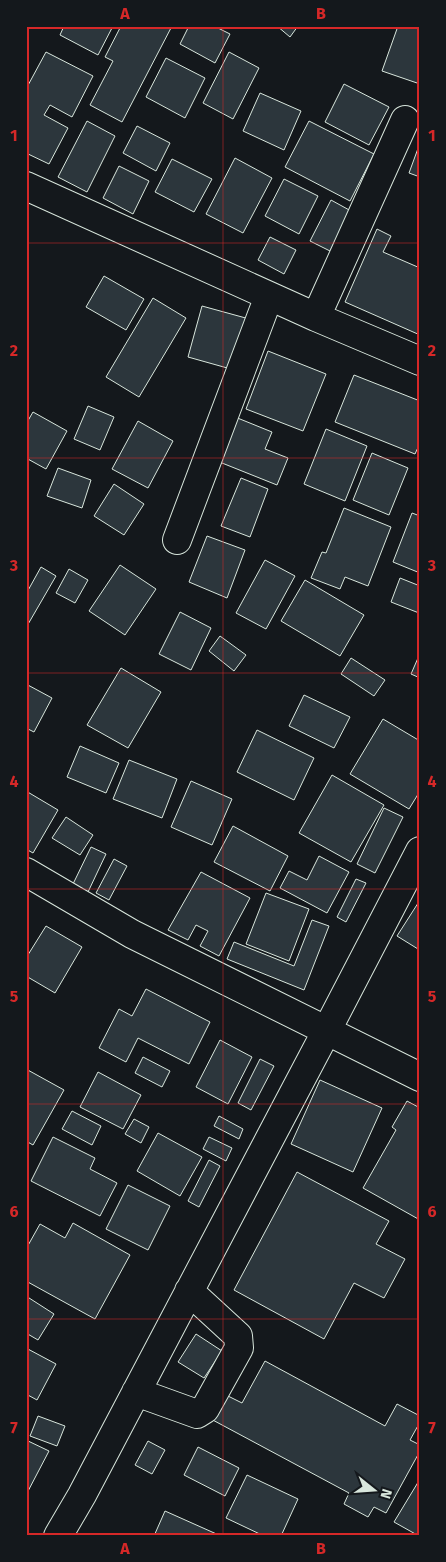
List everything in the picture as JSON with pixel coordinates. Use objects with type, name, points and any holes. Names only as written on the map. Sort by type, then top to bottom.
[{"type":"street","points":[[316,317],[405,120]]},
{"type":"street","points":[[26,186],[316,317],[420,361]]},
{"type":"street","points":[[177,540],[269,296]]},
{"type":"street","points":[[58,1536],[82,1495],[328,1030],[420,851]]},
{"type":"street","points":[[26,872],[132,934],[420,1077]]},
{"type":"street","points":[[136,1392],[196,1414],[205,1409],[239,1348],[238,1336],[189,1292]]},
{"type":"building","points":[[64,26],[113,26],[98,55],[60,35]]},
{"type":"building","points":[[121,26],[172,26],[122,122],[90,105],[113,61],[105,57]]},
{"type":"building","points":[[189,26],[214,26],[230,34],[215,63],[180,44]]},
{"type":"building","points":[[277,26],[298,26],[290,37]]},
{"type":"building","points":[[398,26],[420,26],[420,84],[382,71]]},
{"type":"building","points":[[46,52],[93,76],[72,117],[50,105],[44,115],[68,128],[49,164],[26,153],[26,89]]},
{"type":"building","points":[[229,52],[259,68],[233,119],[203,103]]},
{"type":"building","points":[[166,58],[205,78],[185,118],[146,97]]},
{"type":"building","points":[[344,84],[389,107],[369,145],[325,122]]},
{"type":"building","points":[[260,93],[301,111],[284,150],[243,131]]},
{"type":"building","points":[[87,121],[115,136],[87,192],[58,177]]},
{"type":"building","points":[[309,121],[374,154],[350,201],[285,167]]},
{"type":"building","points":[[137,126],[170,143],[156,171],[123,153]]},
{"type":"building","points":[[420,143],[420,177],[409,173]]},
{"type":"building","points":[[235,158],[272,178],[243,233],[206,214]]},
{"type":"building","points":[[172,159],[212,179],[194,212],[155,192]]},
{"type":"building","points":[[119,166],[149,181],[133,214],[103,198]]},
{"type":"building","points":[[284,179],[318,196],[299,234],[265,216]]},
{"type":"building","points":[[331,200],[351,211],[330,251],[310,241]]},
{"type":"building","points":[[377,229],[391,236],[383,252],[420,268],[420,335],[345,302]]},
{"type":"building","points":[[270,237],[296,250],[284,274],[258,260]]},
{"type":"building","points":[[104,276],[144,299],[126,330],[86,307]]},
{"type":"building","points":[[153,298],[186,318],[139,397],[106,377]]},
{"type":"building","points":[[202,306],[253,320],[238,371],[188,357]]},
{"type":"building","points":[[268,351],[326,374],[303,431],[246,409]]},
{"type":"building","points":[[354,375],[420,401],[420,443],[415,454],[335,422]]},
{"type":"building","points":[[88,406],[114,417],[100,450],[74,439]]},
{"type":"building","points":[[33,412],[67,431],[46,469],[26,458],[26,424]]},
{"type":"building","points":[[235,417],[272,432],[265,449],[288,458],[277,485],[217,461]]},
{"type":"building","points":[[138,421],[173,441],[148,488],[112,469]]},
{"type":"building","points":[[326,429],[367,446],[345,501],[304,484]]},
{"type":"building","points":[[372,453],[408,468],[389,515],[353,500]]},
{"type":"building","points":[[58,468],[91,480],[82,508],[47,496]]},
{"type":"building","points":[[241,478],[268,489],[250,537],[221,526]]},
{"type":"building","points":[[114,484],[144,504],[124,535],[94,516]]},
{"type":"building","points":[[344,508],[391,527],[368,586],[345,577],[340,589],[311,578],[322,552],[326,553]]},
{"type":"building","points":[[412,513],[420,516],[420,573],[393,562]]},
{"type":"building","points":[[207,536],[245,550],[227,598],[189,582]]},
{"type":"building","points":[[265,560],[295,576],[266,629],[236,613]]},
{"type":"building","points":[[120,565],[156,589],[125,635],[89,611]]},
{"type":"building","points":[[41,567],[56,576],[27,626],[26,594]]},
{"type":"building","points":[[69,569],[88,580],[75,603],[56,593]]},
{"type":"building","points":[[400,578],[420,586],[419,613],[391,602]]},
{"type":"building","points":[[305,580],[364,615],[340,656],[281,621]]},
{"type":"building","points":[[180,612],[211,628],[191,670],[159,654]]},
{"type":"building","points":[[220,636],[246,655],[234,671],[209,651]]},
{"type":"building","points":[[351,658],[385,680],[374,696],[341,674]]},
{"type":"building","points":[[418,658],[420,659],[420,678],[411,674]]},
{"type":"building","points":[[121,668],[161,692],[128,748],[87,725]]},
{"type":"building","points":[[26,684],[52,698],[34,732],[26,728]]},
{"type":"building","points":[[304,695],[350,717],[334,748],[289,726]]},
{"type":"building","points":[[383,719],[420,741],[420,791],[409,809],[350,774]]},
{"type":"building","points":[[257,730],[314,758],[294,800],[237,772]]},
{"type":"building","points":[[80,746],[119,763],[106,793],[67,777]]},
{"type":"building","points":[[129,760],[177,779],[162,818],[113,799]]},
{"type":"building","points":[[332,775],[384,805],[351,862],[299,833]]},
{"type":"building","points":[[191,781],[232,799],[212,845],[171,827]]},
{"type":"building","points":[[26,791],[58,810],[33,853],[26,849]]},
{"type":"building","points":[[384,808],[403,817],[375,873],[357,864]]},
{"type":"building","points":[[66,817],[93,835],[80,855],[52,838]]},
{"type":"building","points":[[233,826],[288,856],[270,891],[214,862]]},
{"type":"building","points":[[91,847],[106,854],[88,892],[73,884]]},
{"type":"building","points":[[319,856],[349,872],[327,913],[280,888],[289,871],[307,880]]},
{"type":"building","points":[[114,859],[127,866],[109,900],[96,893]]},
{"type":"building","points":[[201,872],[250,898],[219,956],[200,946],[208,931],[196,925],[188,940],[168,930]]},
{"type":"building","points":[[356,879],[366,883],[346,922],[337,917]]},
{"type":"building","points":[[266,893],[309,909],[289,961],[246,944]]},
{"type":"building","points":[[420,900],[420,946],[418,949],[397,936]]},
{"type":"building","points":[[312,920],[329,926],[304,990],[227,959],[234,942],[294,966]]},
{"type":"building","points":[[46,926],[82,947],[55,993],[26,976],[26,958]]},
{"type":"building","points":[[146,989],[210,1022],[189,1064],[138,1038],[126,1062],[99,1048],[119,1009],[132,1016]]},
{"type":"building","points":[[220,1040],[252,1057],[228,1104],[196,1087]]},
{"type":"building","points":[[143,1057],[170,1071],[162,1087],[135,1073]]},
{"type":"building","points":[[260,1059],[274,1066],[251,1110],[238,1103]]},
{"type":"building","points":[[26,1069],[64,1090],[33,1145],[26,1141]]},
{"type":"building","points":[[98,1072],[141,1095],[123,1129],[80,1107]]},
{"type":"building","points":[[320,1080],[382,1108],[353,1172],[291,1144]]},
{"type":"building","points":[[407,1101],[420,1108],[420,1220],[363,1188],[396,1130],[392,1127]]},
{"type":"building","points":[[72,1111],[101,1126],[92,1145],[62,1129]]},
{"type":"building","points":[[219,1116],[243,1129],[239,1139],[214,1126]]},
{"type":"building","points":[[134,1119],[149,1127],[141,1143],[125,1134]]},
{"type":"building","points":[[158,1133],[202,1157],[180,1196],[137,1171]]},
{"type":"building","points":[[53,1137],[95,1158],[90,1169],[117,1183],[100,1216],[31,1181]]},
{"type":"building","points":[[209,1137],[232,1148],[226,1161],[203,1149]]},
{"type":"building","points":[[209,1160],[220,1166],[199,1207],[188,1201]]},
{"type":"building","points":[[297,1172],[389,1221],[376,1244],[405,1259],[384,1298],[354,1283],[324,1339],[234,1290]]},
{"type":"building","points":[[128,1185],[170,1206],[148,1250],[106,1229]]},
{"type":"building","points":[[73,1223],[130,1255],[95,1319],[26,1281],[26,1249],[40,1224],[65,1238]]},
{"type":"building","points":[[26,1296],[54,1314],[38,1340],[26,1333]]},
{"type":"building","points":[[196,1334],[222,1351],[204,1378],[178,1362]]},
{"type":"building","points":[[26,1348],[56,1364],[37,1400],[26,1394]]},
{"type":"building","points":[[265,1361],[385,1426],[397,1404],[420,1416],[420,1422],[410,1440],[420,1445],[420,1451],[386,1513],[374,1507],[368,1517],[344,1504],[349,1493],[209,1418],[222,1393],[242,1403]]},
{"type":"building","points":[[38,1416],[65,1426],[57,1446],[30,1436]]},
{"type":"building","points":[[26,1440],[49,1451],[26,1495]]},
{"type":"building","points":[[148,1441],[165,1450],[152,1474],[135,1465]]},
{"type":"building","points":[[198,1447],[239,1468],[225,1496],[184,1475]]},
{"type":"building","points":[[247,1475],[298,1499],[281,1536],[264,1536],[226,1518]]},
{"type":"building","points":[[420,1479],[420,1536],[419,1536],[394,1522]]},
{"type":"building","points":[[165,1511],[221,1536],[154,1536]]}]
